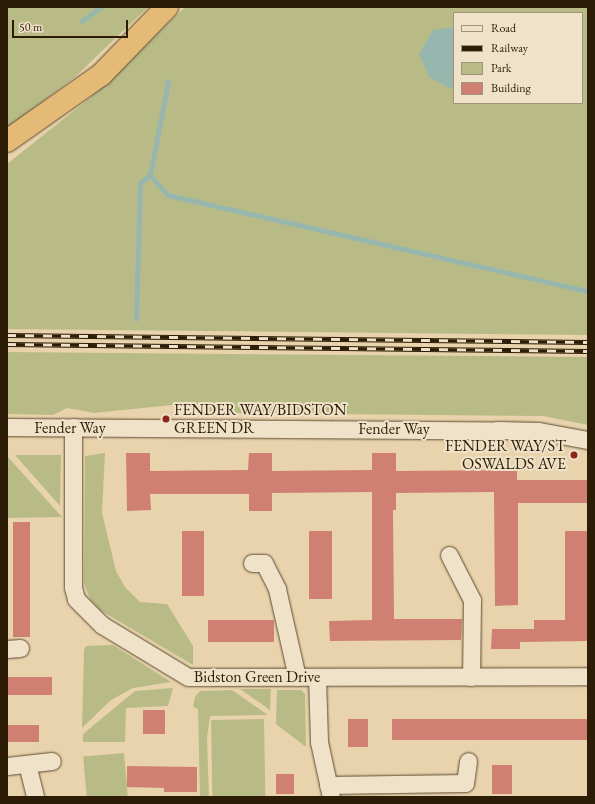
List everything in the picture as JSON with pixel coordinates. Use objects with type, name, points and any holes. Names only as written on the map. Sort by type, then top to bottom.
[{"type":"highway","points":[[7,141],[101,75],[167,7]]},
{"type":"street","name":"Fender Way","points":[[7,427],[497,430],[539,431],[588,440]]},
{"type":"street","name":"Bidston Green Drive","points":[[73,428],[73,587],[76,599],[92,618],[188,678],[588,676]]},
{"type":"street","points":[[449,555],[472,600],[471,677]]},
{"type":"street","points":[[252,563],[264,563],[277,589],[297,677]]},
{"type":"street","points":[[318,677],[319,742],[330,791],[465,783],[468,762]]},
{"type":"street","points":[[7,766],[52,761]]},
{"type":"street","points":[[27,764],[35,797]]},
{"type":"green space","points":[[7,7],[148,7],[75,77],[7,128]]},
{"type":"green space","points":[[185,7],[588,7],[588,335],[7,329],[7,164],[90,98]]},
{"type":"green space","points":[[7,352],[588,357],[588,425],[543,416],[219,413],[172,405],[94,413],[67,408],[53,415],[7,414]]},
{"type":"green space","points":[[105,453],[102,513],[116,571],[125,587],[140,602],[167,604],[193,646],[193,665],[100,610],[90,599],[84,583],[85,456]]},
{"type":"green space","points":[[15,455],[61,455],[60,506]]},
{"type":"green space","points":[[8,457],[62,517],[7,518]]},
{"type":"green space","points":[[113,645],[171,682],[133,688],[111,700],[82,728],[84,650],[86,646]]},
{"type":"green space","points":[[173,688],[168,706],[126,708],[125,742],[83,742],[83,734],[135,691]]},
{"type":"green space","points":[[240,689],[271,689],[270,710]]},
{"type":"green space","points":[[232,690],[268,715],[210,716],[207,738],[209,797],[200,797],[198,709],[193,707],[195,697],[200,691]]},
{"type":"green space","points":[[277,690],[301,690],[305,694],[306,747],[276,724]]},
{"type":"green space","points":[[264,719],[265,797],[212,797],[211,720]]},
{"type":"green space","points":[[124,753],[128,797],[87,797],[83,757]]},
{"type":"water","points":[[453,27],[453,88],[451,89],[429,77],[419,54],[433,30]]},
{"type":"building","points":[[126,453],[150,453],[150,471],[248,470],[249,453],[272,453],[272,471],[372,470],[372,453],[396,453],[396,471],[517,470],[517,480],[588,480],[588,503],[518,503],[518,605],[495,606],[494,492],[396,493],[396,510],[393,510],[394,619],[462,619],[461,640],[330,641],[329,621],[372,620],[372,492],[272,493],[272,511],[249,511],[249,494],[150,494],[151,510],[127,511]]},
{"type":"building","points":[[13,522],[30,522],[30,637],[13,637]]},
{"type":"building","points":[[182,531],[204,531],[204,596],[182,596]]},
{"type":"building","points":[[309,531],[332,531],[332,599],[309,599]]},
{"type":"building","points":[[565,531],[587,531],[588,641],[520,642],[520,649],[491,649],[492,629],[534,629],[534,620],[565,620]]},
{"type":"building","points":[[208,620],[274,620],[274,642],[208,642]]},
{"type":"building","points":[[7,677],[52,677],[52,695],[7,695]]},
{"type":"building","points":[[143,710],[165,710],[165,734],[143,734]]},
{"type":"building","points":[[348,719],[368,719],[368,747],[348,747]]},
{"type":"building","points":[[392,719],[588,719],[588,740],[392,740]]},
{"type":"building","points":[[7,725],[39,725],[39,742],[7,742]]},
{"type":"building","points":[[492,765],[512,765],[512,794],[492,794]]},
{"type":"building","points":[[127,766],[197,767],[197,792],[164,792],[164,788],[127,787]]},
{"type":"building","points":[[276,774],[294,774],[294,794],[276,794]]},
{"type":"waterway","points":[[82,21],[101,7]]},
{"type":"waterway","points":[[150,175],[168,82]]},
{"type":"waterway","points":[[136,319],[140,183],[150,175],[168,195],[588,291]]},
{"type":"railway","points":[[7,335],[588,342]]},
{"type":"railway","points":[[7,344],[588,351]]},
{"type":"place","name":"FENDER WAY/BIDSTON GREEN DR","points":[[166,419]]},
{"type":"place","name":"FENDER WAY/ST OSWALDS AVE","points":[[574,455]]}]
